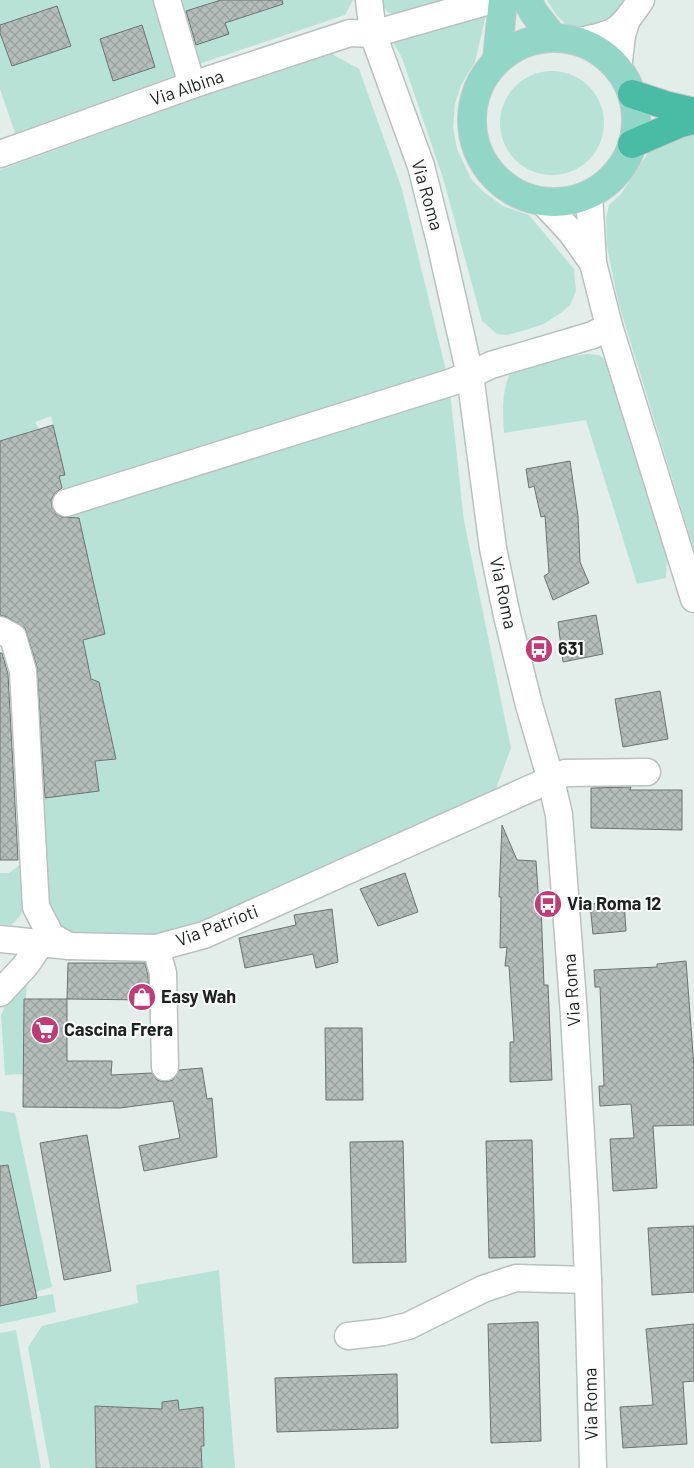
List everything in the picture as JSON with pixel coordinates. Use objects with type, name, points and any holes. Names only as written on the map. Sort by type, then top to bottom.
[{"type":"highway","points":[[632,94],[665,106],[694,112]]},
{"type":"highway","points":[[632,144],[681,123],[694,120]]},
{"type":"main road","points":[[496,0],[497,60]]},
{"type":"main road","points":[[527,0],[534,13],[552,36]]},
{"type":"main road","points":[[552,36],[579,41],[601,52],[618,69],[626,81],[632,94],[636,111],[636,128],[632,144],[626,160],[616,174],[604,186],[589,194],[566,201],[543,202],[523,197],[505,187],[490,172],[479,155],[472,135],[471,115],[475,94],[484,76],[497,60],[521,44],[552,36]]},
{"type":"street","points":[[167,0],[192,85]]},
{"type":"street","name":"Via Roma","points":[[368,0],[372,34],[421,166],[440,242],[470,375],[493,548],[507,616],[528,705],[551,780],[559,815],[567,902],[588,1280],[593,1468]]},
{"type":"street","name":"Via Albina","points":[[1,150],[350,34],[372,34],[496,0]]},
{"type":"street","points":[[618,69],[622,34],[626,22],[641,0]]},
{"type":"street","points":[[579,41],[608,36],[626,22]]},
{"type":"street","points":[[589,194],[593,263],[608,326],[694,599]]},
{"type":"street","points":[[543,202],[571,232],[593,263]]},
{"type":"street","points":[[66,503],[470,375],[491,365],[593,335],[608,326]]},
{"type":"street","points":[[0,630],[13,637],[23,671],[36,906],[51,936],[69,946]]},
{"type":"street","name":"Via Patrioti","points":[[0,939],[69,946],[156,948],[204,935],[566,773],[647,772]]},
{"type":"street","points":[[0,993],[25,966],[41,943]]},
{"type":"street","points":[[156,948],[163,974],[165,1067]]},
{"type":"street","points":[[348,1336],[383,1332],[408,1326],[483,1289],[516,1278],[588,1280]]},
{"type":"green space","points":[[0,0],[155,0],[179,74],[15,133],[0,89]]},
{"type":"green space","points":[[175,0],[353,0],[345,15],[196,65]]},
{"type":"green space","points":[[382,0],[453,0],[399,14],[389,13],[384,8]]},
{"type":"green space","points":[[547,0],[630,0],[607,23],[580,28],[565,24]]},
{"type":"green space","points":[[487,10],[475,62],[461,85],[455,104],[453,127],[457,149],[471,179],[485,193],[503,206],[529,215],[574,269],[576,291],[570,305],[544,324],[507,335],[497,334],[482,321],[443,178],[402,58],[391,39]]},
{"type":"green space","points":[[330,53],[359,69],[402,189],[449,383],[464,521],[511,748],[494,794],[306,880],[160,937],[80,942],[48,916],[36,799],[99,791],[95,761],[116,759],[99,682],[91,679],[83,640],[105,634],[79,518],[71,519],[59,476],[65,474],[51,416],[35,422],[39,429],[0,441],[0,170],[287,66]]},
{"type":"green space","points":[[552,71],[572,75],[589,86],[600,103],[604,123],[600,143],[589,160],[572,171],[552,175],[532,171],[515,160],[504,143],[500,123],[504,103],[515,86],[532,75]]},
{"type":"green space","points":[[694,130],[694,550],[618,301],[607,246],[606,218],[609,205],[621,194],[652,147]]},
{"type":"green space","points":[[586,354],[599,355],[607,361],[664,530],[667,559],[666,578],[637,584],[586,420],[504,433],[504,394],[511,371],[534,363]]},
{"type":"green space","points":[[22,863],[24,906],[20,916],[11,925],[0,924],[0,873],[9,873]]},
{"type":"green space","points":[[27,973],[26,999],[24,999],[23,1074],[5,1075],[1,1015],[13,990]]},
{"type":"green space","points":[[0,1111],[15,1113],[52,1287],[36,1292],[36,1297],[53,1294],[56,1312],[0,1324]]},
{"type":"green space","points":[[219,1270],[235,1468],[202,1468],[190,1446],[204,1445],[203,1408],[179,1410],[171,1401],[162,1401],[162,1409],[95,1406],[95,1468],[50,1468],[28,1347],[42,1326],[138,1303],[136,1285]]},
{"type":"green space","points":[[16,1330],[41,1468],[0,1468],[0,1333]]},
{"type":"building","points":[[221,0],[282,0],[283,4],[225,23],[229,34],[196,45],[186,11]]},
{"type":"building","points":[[57,6],[71,46],[12,66],[0,33],[0,25]]},
{"type":"building","points":[[142,25],[155,67],[113,81],[100,39]]},
{"type":"building","points":[[53,425],[65,475],[59,476],[62,488],[55,493],[51,500],[52,507],[56,514],[62,517],[79,518],[105,634],[83,640],[91,679],[99,682],[116,759],[95,761],[99,791],[45,798],[37,667],[25,628],[0,615],[0,441]]},
{"type":"building","points":[[570,461],[578,516],[580,562],[589,583],[553,600],[544,576],[549,573],[545,516],[541,517],[534,486],[529,488],[526,469]]},
{"type":"building","points":[[596,615],[603,654],[563,662],[558,622]]},
{"type":"building","points":[[0,653],[2,653],[8,674],[18,860],[0,860]]},
{"type":"building","points":[[660,691],[668,739],[623,747],[615,699]]},
{"type":"building","points":[[631,787],[630,790],[682,790],[682,830],[591,828],[591,788]]},
{"type":"building","points":[[502,825],[517,860],[536,861],[539,905],[541,905],[544,985],[548,985],[552,1080],[510,1082],[510,1042],[514,1042],[509,966],[505,966],[507,947],[500,948],[501,897],[499,897]]},
{"type":"building","points":[[405,873],[418,912],[378,926],[360,889]]},
{"type":"building","points":[[624,901],[626,931],[593,934],[590,904]]},
{"type":"building","points":[[332,909],[338,962],[316,968],[313,954],[245,968],[239,938],[296,925],[294,915]]},
{"type":"building","points":[[686,961],[694,1067],[694,1125],[653,1126],[657,1188],[613,1191],[610,1139],[634,1138],[631,1104],[600,1106],[599,1086],[604,1086],[600,987],[595,987],[594,970],[657,967],[657,964]]},
{"type":"building","points":[[68,963],[145,963],[148,975],[149,1000],[67,999]]},
{"type":"building","points":[[24,999],[67,999],[67,1061],[112,1061],[111,1075],[152,1073],[157,1080],[165,1082],[173,1080],[179,1070],[202,1068],[207,1099],[212,1098],[217,1157],[144,1171],[139,1146],[180,1138],[173,1101],[120,1108],[23,1107]]},
{"type":"building","points":[[325,1028],[362,1028],[363,1100],[326,1100]]},
{"type":"building","points":[[87,1135],[111,1271],[64,1280],[40,1143]]},
{"type":"building","points":[[532,1140],[535,1257],[489,1258],[486,1141]]},
{"type":"building","points":[[403,1141],[406,1262],[353,1263],[350,1142]]},
{"type":"building","points":[[8,1165],[37,1298],[0,1306],[0,1166]]},
{"type":"building","points":[[694,1226],[694,1292],[652,1295],[648,1228]]},
{"type":"building","points":[[538,1322],[541,1441],[491,1443],[488,1324]]},
{"type":"building","points":[[694,1324],[694,1381],[683,1382],[687,1444],[623,1448],[620,1407],[653,1405],[646,1329]]},
{"type":"building","points":[[397,1374],[398,1428],[277,1432],[275,1378]]},
{"type":"building","points":[[178,1400],[179,1410],[203,1407],[204,1446],[201,1446],[202,1468],[96,1468],[95,1406],[162,1409],[162,1402]]},
{"type":"place","name":"631","points":[[539,649]]},
{"type":"place","name":"Via Roma 12","points":[[548,904]]},
{"type":"place","name":"Easy Wah","points":[[142,997]]},
{"type":"place","name":"Cascina Frera","points":[[45,1030]]}]
